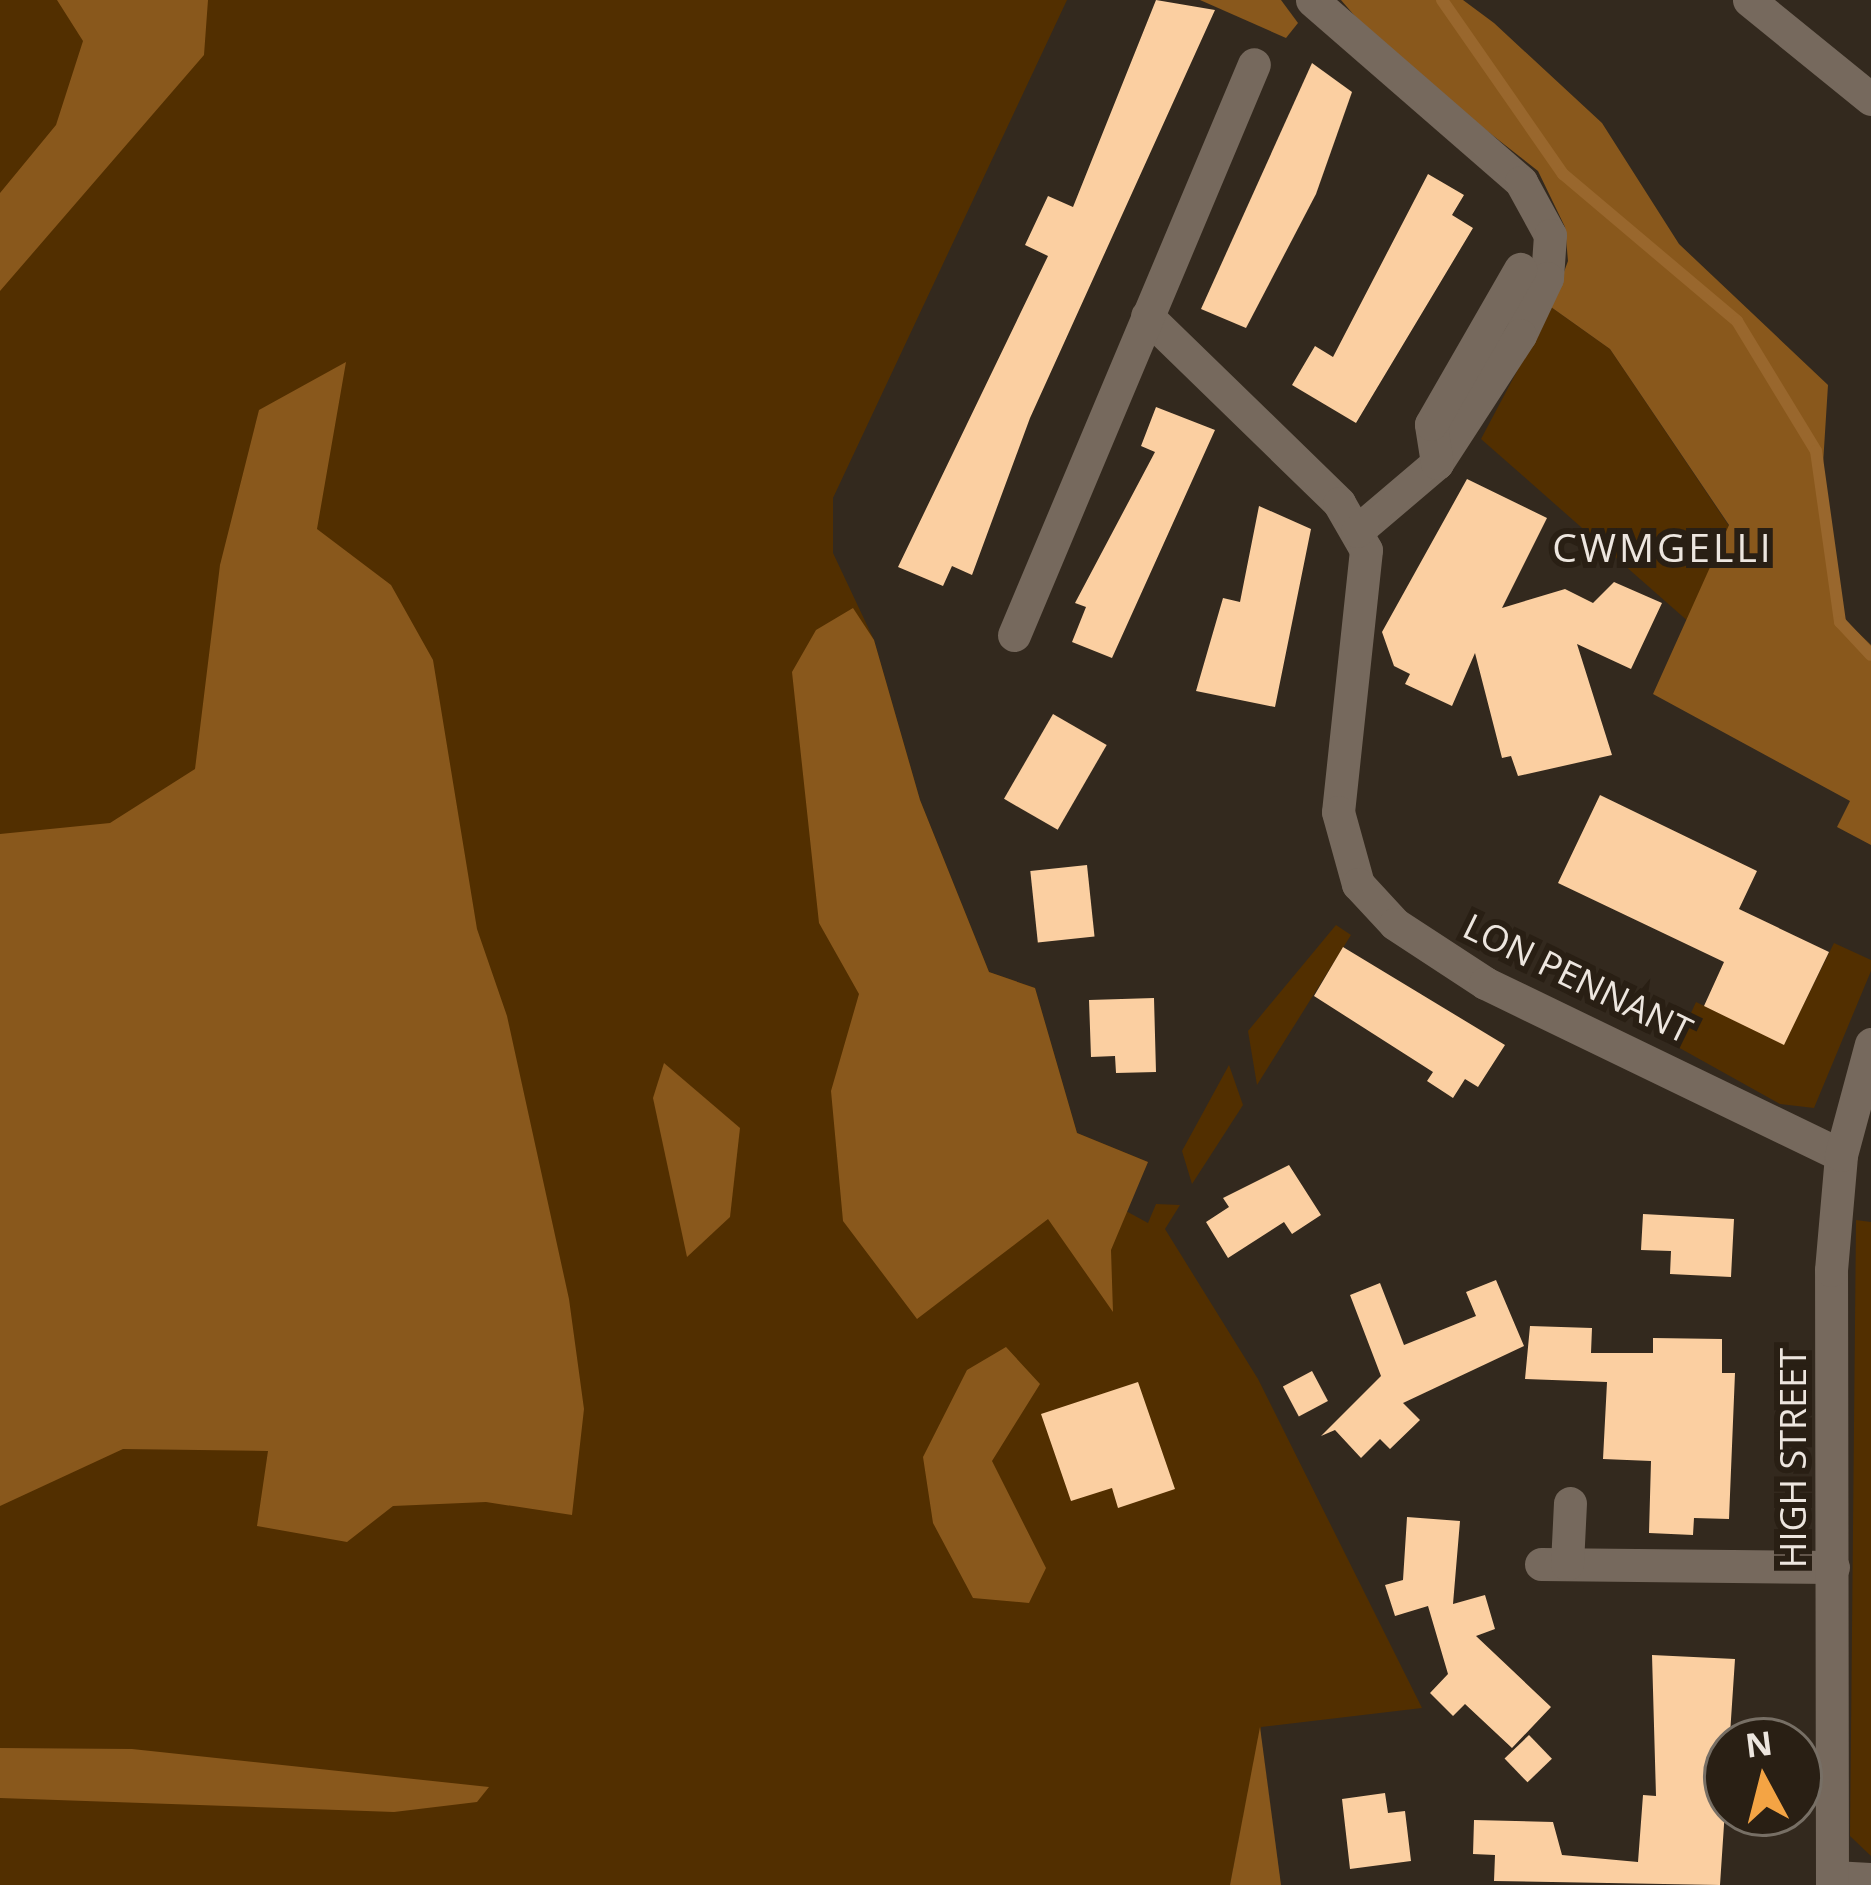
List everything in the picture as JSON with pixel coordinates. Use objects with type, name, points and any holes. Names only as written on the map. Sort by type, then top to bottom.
[{"type":"street","points":[[1147,316],[1358,531],[1437,463],[1520,335],[1546,278],[1550,236],[1521,182],[1312,0]]},
{"type":"street","points":[[1748,0],[1871,99]]},
{"type":"street","points":[[1014,635],[1254,64]]},
{"type":"street","points":[[1437,463],[1431,424],[1520,269]]},
{"type":"street","name":"LON PENNANT","points":[[1358,531],[1366,550],[1338,812],[1358,884],[1396,924],[1485,982],[1841,1155]]},
{"type":"street","name":"HIGH STREET","points":[[1870,1879],[1832,1881],[1841,1155],[1871,1044]]},
{"type":"street","points":[[1570,1503],[1554,1564],[1833,1567]]},
{"type":"shaded area","points":[[0,0],[1067,0],[833,498],[833,553],[874,640],[920,800],[989,972],[1035,988],[1077,1133],[1148,1162],[1126,1211],[1148,1223],[1156,1204],[1180,1205],[1165,1229],[1258,1379],[1422,1708],[1261,1727],[1230,1885],[0,1885]]},
{"type":"shaded area","points":[[57,0],[208,0],[204,55],[0,291],[0,193],[56,125],[83,41]]},
{"type":"shaded area","points":[[1200,0],[1281,0],[1298,23],[1286,38]]},
{"type":"shaded area","points":[[1341,0],[1463,0],[1494,23],[1602,123],[1679,244],[1828,385],[1820,512],[1844,619],[1871,645],[1871,845],[1837,827],[1850,801],[1653,694],[1729,525],[1610,349],[1551,307],[1568,261],[1565,227],[1538,171],[1385,51]]},
{"type":"shaded area","points":[[1551,307],[1610,349],[1729,526],[1690,623],[1481,439]]},
{"type":"shaded area","points":[[346,362],[317,529],[391,585],[433,660],[477,929],[507,1016],[569,1299],[584,1409],[572,1515],[486,1502],[393,1506],[347,1542],[257,1526],[268,1451],[123,1449],[0,1506],[0,834],[110,823],[195,769],[220,565],[259,410]]},
{"type":"shaded area","points":[[853,608],[874,640],[920,800],[989,972],[1035,988],[1077,1133],[1148,1162],[1111,1250],[1113,1312],[1048,1219],[917,1319],[843,1221],[831,1091],[859,994],[819,923],[792,672],[816,630]]},
{"type":"shaded area","points":[[1336,925],[1351,935],[1257,1085],[1248,1031]]},
{"type":"shaded area","points":[[1834,943],[1871,960],[1871,971],[1814,1108],[1780,1104],[1676,1046],[1696,1002],[1784,1044]]},
{"type":"shaded area","points":[[664,1063],[740,1128],[730,1217],[687,1257],[653,1098]]},
{"type":"shaded area","points":[[1229,1065],[1243,1105],[1192,1184],[1182,1151]]},
{"type":"shaded area","points":[[1856,1220],[1871,1222],[1871,1856],[1850,1836]]},
{"type":"shaded area","points":[[1006,1347],[1040,1384],[992,1461],[1046,1568],[1029,1603],[973,1598],[933,1523],[923,1457],[967,1370]]},
{"type":"shaded area","points":[[1260,1727],[1281,1885],[1230,1885]]},
{"type":"shaded area","points":[[0,1748],[132,1749],[489,1787],[477,1802],[394,1812],[0,1798]]},
{"type":"building","points":[[1156,0],[1215,10],[1030,418],[972,575],[952,566],[943,586],[898,567],[1048,256],[1025,245],[1048,196],[1073,207]]},
{"type":"building","points":[[1312,63],[1352,92],[1316,194],[1246,328],[1201,309]]},
{"type":"building","points":[[1428,174],[1464,195],[1452,215],[1473,228],[1356,423],[1292,385],[1315,346],[1333,357]]},
{"type":"building","points":[[1156,407],[1215,430],[1112,658],[1072,642],[1086,607],[1075,603],[1155,452],[1141,446]]},
{"type":"building","points":[[1467,479],[1547,518],[1502,608],[1565,589],[1593,603],[1614,582],[1662,603],[1631,669],[1577,644],[1612,755],[1518,776],[1511,756],[1502,758],[1475,653],[1452,706],[1405,684],[1410,674],[1394,666],[1382,632]]},
{"type":"building","points":[[1259,506],[1311,529],[1275,707],[1196,691],[1223,598],[1240,602]]},
{"type":"building","points":[[1053,714],[1107,745],[1058,830],[1004,799]]},
{"type":"building","points":[[1600,795],[1757,871],[1739,909],[1829,952],[1784,1045],[1704,1006],[1724,962],[1558,883]]},
{"type":"building","points":[[1087,865],[1095,937],[1038,943],[1030,871]]},
{"type":"building","points":[[1343,947],[1505,1045],[1478,1087],[1465,1079],[1453,1098],[1427,1081],[1433,1072],[1314,996]]},
{"type":"building","points":[[1154,998],[1156,1072],[1116,1073],[1115,1056],[1091,1057],[1089,1000]]},
{"type":"building","points":[[1289,1165],[1321,1215],[1292,1234],[1284,1222],[1228,1258],[1206,1222],[1229,1207],[1223,1198]]},
{"type":"building","points":[[1643,1214],[1734,1219],[1731,1277],[1670,1274],[1671,1251],[1641,1250]]},
{"type":"building","points":[[1496,1280],[1524,1346],[1403,1403],[1420,1420],[1390,1449],[1380,1439],[1361,1458],[1335,1430],[1321,1436],[1381,1376],[1350,1295],[1380,1283],[1404,1345],[1476,1316],[1466,1292]]},
{"type":"building","points":[[1530,1326],[1592,1328],[1591,1353],[1653,1353],[1653,1338],[1722,1339],[1722,1373],[1735,1373],[1729,1519],[1694,1518],[1693,1535],[1649,1533],[1651,1461],[1603,1459],[1607,1382],[1525,1379]]},
{"type":"building","points":[[1312,1371],[1328,1401],[1299,1417],[1283,1386]]},
{"type":"building","points":[[1138,1382],[1175,1489],[1118,1508],[1112,1488],[1071,1501],[1041,1414]]},
{"type":"building","points":[[1407,1517],[1460,1521],[1453,1604],[1485,1595],[1495,1629],[1476,1636],[1551,1707],[1512,1748],[1465,1704],[1453,1716],[1430,1693],[1448,1674],[1428,1606],[1395,1616],[1385,1585],[1403,1580]]},
{"type":"building","points":[[1652,1655],[1735,1659],[1731,1717],[1703,1717],[1703,1837],[1723,1837],[1720,1885],[1494,1881],[1495,1855],[1473,1854],[1474,1820],[1553,1822],[1562,1855],[1638,1862],[1643,1795],[1656,1796]]},
{"type":"building","points":[[1529,1735],[1552,1759],[1527,1782],[1505,1759]]},
{"type":"building","points":[[1385,1793],[1388,1813],[1405,1811],[1411,1861],[1350,1869],[1342,1799]]},
{"type":"waterway","points":[[1442,0],[1563,174],[1737,321],[1816,451],[1840,622],[1871,655]]},
{"type":"district","name":"CWMGELLI","points":[[1663,547]]}]
